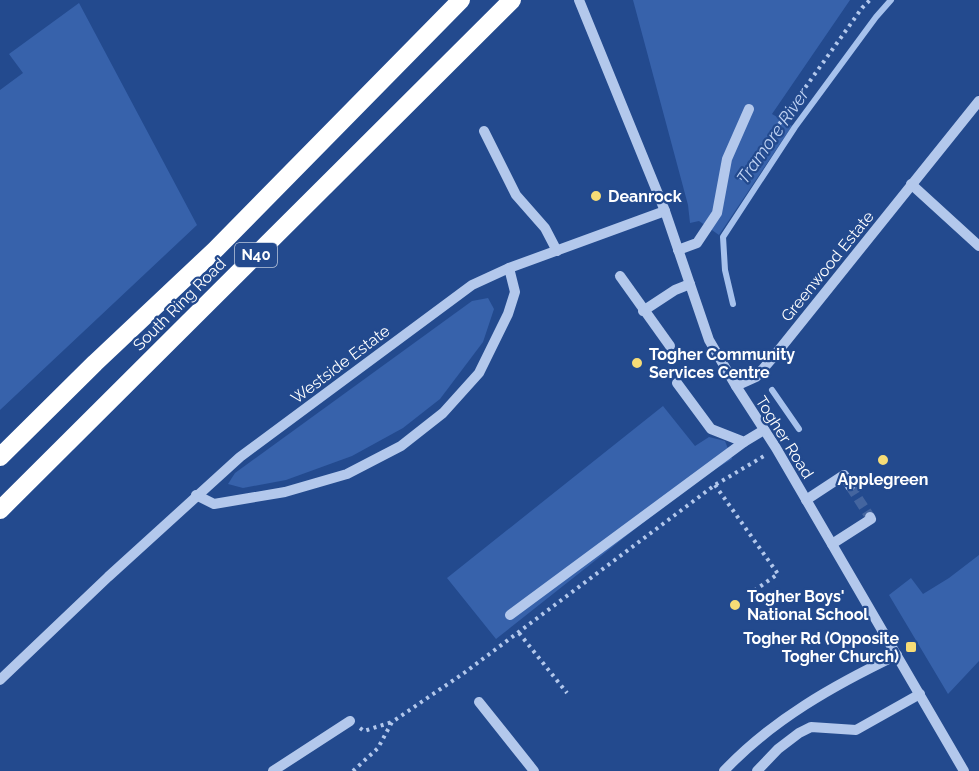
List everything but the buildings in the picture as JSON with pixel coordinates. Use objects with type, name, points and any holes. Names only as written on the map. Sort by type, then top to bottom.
[{"type":"highway","name":"South Ring Road","points":[[0,457],[95,363],[215,250],[461,0]]},
{"type":"highway","name":"South Ring Road","points":[[0,510],[512,0]]},
{"type":"street","name":"Togher Road","points":[[579,0],[666,211],[709,340],[776,448],[964,771]]},
{"type":"street","name":"Greenwood Estate","points":[[736,386],[756,376],[775,355],[979,101]]},
{"type":"street","points":[[678,250],[697,243],[717,213],[727,159],[749,109]]},
{"type":"street","points":[[484,131],[516,195],[545,228],[557,251]]},
{"type":"street","points":[[911,184],[979,246]]},
{"type":"street","name":"Westside Estate","points":[[0,680],[196,495],[240,457],[472,285],[509,268],[666,211]]},
{"type":"street","points":[[196,495],[214,504],[285,492],[347,474],[401,446],[443,413],[479,373],[508,314],[515,292],[509,268]]},
{"type":"street","points":[[620,276],[670,346]]},
{"type":"street","points":[[643,310],[675,290],[690,284]]},
{"type":"street","points":[[677,383],[711,429],[744,442]]},
{"type":"street","points":[[510,615],[744,442],[764,430]]},
{"type":"street","points":[[806,500],[844,475],[850,486]]},
{"type":"street","points":[[832,544],[871,519],[870,517]]},
{"type":"street","points":[[724,771],[759,738],[823,693],[897,655]]},
{"type":"street","points":[[757,771],[778,749],[799,732],[811,727],[856,730],[920,694]]},
{"type":"street","points":[[480,702],[534,771]]},
{"type":"street","points":[[273,771],[350,722]]},
{"type":"path","points":[[739,180],[793,102],[870,0]]},
{"type":"path","points":[[350,722],[364,731],[392,722],[519,633],[715,485],[776,448]]},
{"type":"path","points":[[715,485],[778,574],[755,590]]},
{"type":"path","points":[[519,633],[567,693]]},
{"type":"path","points":[[353,771],[378,748],[392,722]]},
{"type":"shaded area","points":[[633,0],[850,0],[772,114],[792,126],[719,235],[699,221],[690,223],[688,205]]},
{"type":"shaded area","points":[[79,3],[197,225],[0,410],[0,90],[23,73],[9,54]]},
{"type":"shaded area","points":[[488,298],[494,309],[483,342],[440,399],[403,428],[352,456],[286,480],[243,488],[228,484],[235,473],[472,301]]},
{"type":"shaded area","points":[[663,406],[695,446],[709,437],[725,441],[732,459],[697,480],[496,639],[447,578]]},
{"type":"shaded area","points":[[979,555],[979,661],[948,694],[889,595],[911,578],[923,594]]},
{"type":"waterway","name":"Tramore River","points":[[733,304],[725,270],[723,237],[795,127],[891,0]]},
{"type":"waterway","name":"Tramore River","points":[[772,390],[799,429]]},
{"type":"tunnel","points":[[850,486],[870,517]]},
{"type":"place","name":"Deanrock","points":[[596,196]]},
{"type":"place","name":"Togher Community Services Centre","points":[[637,363]]},
{"type":"place","name":"Applegreen","points":[[883,460]]},
{"type":"place","name":"Togher Boys' National School","points":[[735,605]]},
{"type":"place","name":"Togher Rd (Opposite Togher Church)","points":[[911,647]]}]
